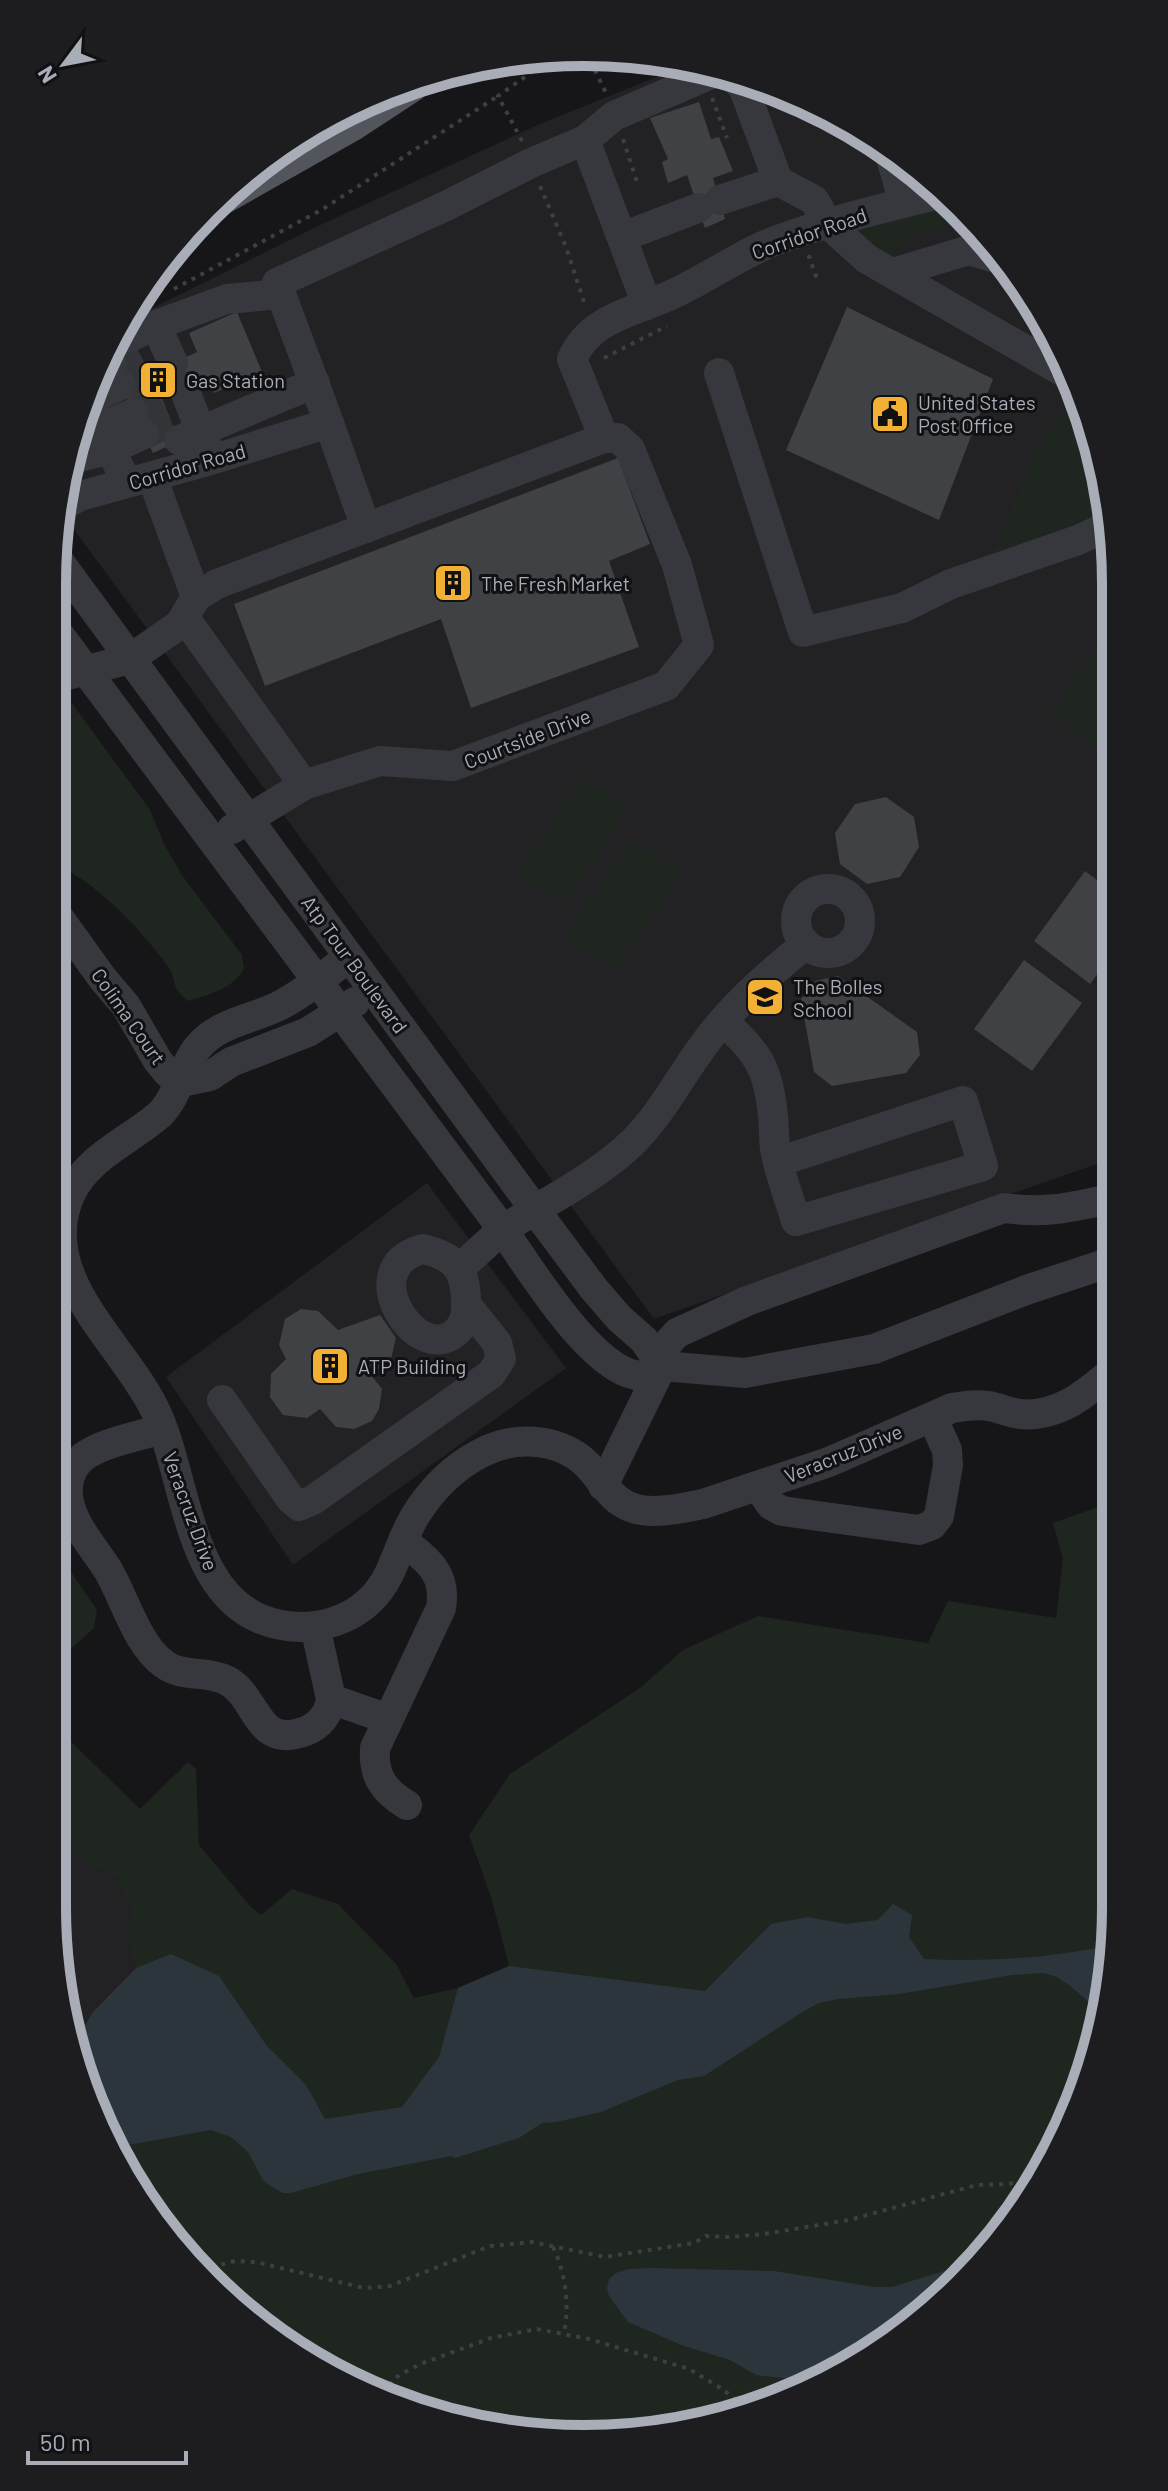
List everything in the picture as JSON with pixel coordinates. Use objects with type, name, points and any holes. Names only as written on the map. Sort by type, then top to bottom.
[{"type":"main road","points":[[294,155],[351,121]]},
{"type":"street","points":[[366,528],[322,426],[315,383],[277,283],[585,140],[614,116],[699,79]]},
{"type":"street","points":[[745,91],[778,181],[814,200],[824,238],[867,259],[1054,367]]},
{"type":"street","points":[[585,140],[647,305]]},
{"type":"street","points":[[900,174],[904,203]]},
{"type":"street","points":[[622,237],[778,181]]},
{"type":"street","name":"Corridor Road","points":[[604,438],[572,359],[579,343],[598,326],[674,294],[773,242],[824,238],[904,203],[928,197]]},
{"type":"street","points":[[911,284],[969,250],[983,254]]},
{"type":"street","points":[[85,447],[145,402],[227,299],[281,294]]},
{"type":"street","points":[[719,373],[803,632],[902,608],[951,584],[1066,545],[1099,530]]},
{"type":"street","points":[[145,402],[315,383]]},
{"type":"street","points":[[145,402],[211,460]]},
{"type":"street","points":[[145,402],[191,608],[304,785]]},
{"type":"street","name":"Corridor Road","points":[[73,500],[80,496],[145,402],[211,460],[322,426]]},
{"type":"street","points":[[66,676],[130,659],[217,584],[604,438]]},
{"type":"street","name":"Courtside Drive","points":[[213,842],[304,785],[380,761],[453,766],[666,686],[699,645],[677,565],[630,449],[618,438],[604,438]]},
{"type":"street","name":"Atp Tour Boulevard","points":[[66,572],[594,1289],[619,1318],[644,1340],[662,1366],[647,1376],[631,1374],[612,1364],[586,1343],[561,1314],[503,1230],[66,644]]},
{"type":"street","name":"Colima Court","points":[[66,925],[126,1006],[158,1061],[181,1082]]},
{"type":"street","points":[[460,1268],[503,1230],[610,1161],[633,1142],[658,1113],[723,1021],[756,985],[806,944]]},
{"type":"street","points":[[269,1010],[317,982],[349,957]]},
{"type":"street","points":[[181,1082],[210,1076],[231,1062],[308,1032],[373,989]]},
{"type":"street","points":[[231,1062],[213,1035],[210,1021],[214,1014],[241,1001],[261,999],[269,1010],[269,1048]]},
{"type":"street","points":[[723,1021],[745,1041],[769,1082],[778,1162],[796,1221],[983,1166]]},
{"type":"street","name":"Veracruz Drive","points":[[66,1206],[84,1173],[99,1158],[163,1112],[196,1048],[213,1035]]},
{"type":"street","points":[[778,1162],[963,1101],[983,1166],[1004,1208]]},
{"type":"street","points":[[603,1486],[662,1366],[667,1344],[677,1333],[733,1308],[1004,1208],[1058,1211],[1102,1201]]},
{"type":"street","points":[[423,1249],[443,1254],[460,1268],[466,1287],[466,1316],[459,1328],[444,1340],[430,1340],[414,1331],[397,1307],[391,1283],[396,1265],[414,1251],[423,1249]]},
{"type":"street","name":"Veracruz Drive","points":[[66,1258],[85,1306],[143,1386],[162,1429],[191,1523],[212,1575],[223,1592],[251,1616],[285,1626],[337,1622],[357,1612],[373,1598],[387,1578],[413,1519],[442,1482],[470,1460],[498,1445],[522,1441],[561,1447],[592,1469],[603,1486],[621,1503],[636,1510],[654,1511],[703,1504],[829,1462],[952,1408],[971,1404],[1018,1414],[1042,1414],[1064,1407],[1102,1379]]},
{"type":"street","points":[[662,1366],[745,1373],[874,1349],[1029,1289],[1102,1265]]},
{"type":"street","points":[[222,1400],[290,1498],[299,1506],[313,1500],[491,1374],[501,1359],[497,1343],[466,1304]]},
{"type":"street","points":[[758,1486],[771,1505],[782,1511],[919,1530],[932,1525],[939,1516],[948,1465],[947,1450],[932,1417]]},
{"type":"street","points":[[162,1429],[92,1450],[72,1470],[68,1484],[69,1502],[75,1519],[109,1572],[147,1646],[169,1668],[184,1673],[215,1675],[229,1682],[238,1689],[262,1724],[282,1735],[293,1735],[311,1729],[323,1720],[331,1699],[315,1626]]},
{"type":"street","points":[[403,1541],[420,1553],[433,1568],[441,1580],[443,1594],[441,1608],[375,1748],[377,1776],[384,1788],[407,1805]]},
{"type":"street","points":[[331,1699],[388,1719]]},
{"type":"path","points":[[170,291],[323,209],[498,96]]},
{"type":"path","points":[[817,279],[809,257],[824,238]]},
{"type":"path","points":[[215,2270],[235,2261],[280,2267],[364,2288],[390,2286],[490,2246],[532,2242],[605,2257],[694,2243],[706,2236],[764,2234],[849,2220],[977,2185],[1024,2180]]},
{"type":"path","points":[[552,2247],[557,2254],[568,2298],[564,2334]]},
{"type":"path","points":[[388,2387],[393,2379],[418,2365],[491,2338],[537,2329],[604,2343],[689,2369],[738,2402]]},
{"type":"shaded area","points":[[667,73],[751,93],[782,105],[872,153],[950,218],[1015,296],[1049,355],[1075,417],[1098,516],[1102,584],[1102,1162],[654,1319],[69,523],[93,417],[119,355],[143,313],[318,226],[540,124]]},
{"type":"shaded area","points":[[940,208],[954,222],[913,236],[890,258],[858,242],[861,230]]},
{"type":"shaded area","points":[[1072,410],[1075,417],[1098,519],[988,561],[1038,447],[1059,416]]},
{"type":"shaded area","points":[[1102,643],[1102,751],[1050,712]]},
{"type":"shaded area","points":[[66,695],[79,713],[66,717]]},
{"type":"shaded area","points":[[79,713],[150,810],[181,874],[242,955],[244,969],[233,982],[188,1001],[178,991],[167,965],[143,935],[101,894],[66,869],[66,717]]},
{"type":"shaded area","points":[[583,777],[628,808],[563,903],[519,873]]},
{"type":"shaded area","points":[[632,840],[681,875],[614,969],[565,935]]},
{"type":"shaded area","points":[[427,1183],[566,1368],[293,1565],[166,1377]]},
{"type":"shaded area","points":[[1102,1506],[1102,1907],[1098,1975],[1075,2074],[1033,2166],[1015,2195],[973,2249],[926,2296],[872,2338],[843,2356],[751,2398],[652,2421],[550,2424],[516,2421],[450,2407],[417,2398],[355,2372],[296,2338],[269,2318],[195,2249],[153,2195],[135,2166],[105,2105],[84,2041],[82,2031],[92,2013],[136,1968],[125,1937],[132,1909],[117,1878],[91,1865],[66,1839],[66,1737],[140,1809],[188,1762],[196,1769],[199,1845],[251,1907],[261,1915],[292,1889],[338,1904],[396,1964],[414,1998],[458,1988],[509,1966],[491,1897],[469,1835],[510,1774],[640,1688],[683,1650],[758,1616],[928,1643],[948,1601],[1056,1618],[1063,1559],[1053,1523]]},
{"type":"shaded area","points":[[71,1572],[97,1610],[94,1628],[66,1653],[66,1575]]},
{"type":"shaded area","points":[[66,1839],[91,1865],[117,1878],[132,1909],[125,1937],[136,1968],[92,2013],[82,2031],[70,1975],[67,1941]]},
{"type":"shaded area","points":[[893,1904],[912,1915],[909,1937],[924,1959],[1019,1958],[1100,1947],[1093,2005],[1057,1977],[1044,1973],[819,2003],[704,2076],[678,2080],[601,2112],[542,2123],[519,2138],[455,2158],[451,2156],[358,2174],[291,2193],[283,2193],[263,2180],[248,2152],[231,2137],[211,2130],[124,2146],[93,2074],[82,2031],[92,2013],[136,1968],[171,1954],[219,1976],[267,2046],[306,2085],[325,2119],[402,2107],[439,2057],[458,1988],[509,1966],[705,1991],[771,1924],[808,1917],[845,1924],[878,1920]]},
{"type":"shaded area","points":[[628,2269],[774,2271],[875,2287],[892,2287],[947,2270],[951,2272],[872,2338],[813,2372],[792,2379],[756,2375],[730,2360],[684,2346],[628,2322],[609,2296],[607,2288],[609,2279]]},
{"type":"building","points":[[699,102],[711,139],[719,137],[733,171],[713,178],[725,219],[705,228],[687,175],[668,183],[662,162],[668,159],[650,118]]},
{"type":"building","name":"United States Post Office","points":[[847,307],[993,379],[939,520],[786,450]]},
{"type":"building","name":"Gas Station","points":[[237,312],[262,372],[214,393],[207,376],[161,396],[179,441],[153,453],[114,367],[130,335],[150,374],[197,352],[189,333]]},
{"type":"building","name":"The Fresh Market","points":[[618,458],[650,544],[609,561],[639,647],[471,708],[441,619],[265,686],[234,604]]},
{"type":"building","points":[[886,797],[914,817],[919,847],[900,877],[867,884],[840,864],[835,833],[855,804]]},
{"type":"building","points":[[1085,871],[1102,884],[1102,968],[1090,984],[1034,941]]},
{"type":"building","points":[[1024,960],[1082,1003],[1032,1071],[974,1029]]},
{"type":"building","points":[[838,976],[917,1032],[920,1055],[906,1073],[832,1086],[814,1072],[801,999],[815,981]]},
{"type":"building","name":"ATP Building","points":[[301,1309],[318,1311],[338,1330],[380,1315],[396,1338],[391,1359],[371,1375],[382,1389],[379,1409],[372,1421],[354,1429],[336,1427],[320,1409],[307,1418],[283,1415],[270,1397],[271,1374],[286,1359],[279,1345],[285,1319]]},
{"type":"tunnel","points":[[115,364],[139,353]]},
{"type":"tunnel","points":[[121,385],[149,371]]},
{"type":"tunnel","points":[[134,413],[162,399]]},
{"type":"tunnel","points":[[144,434],[171,422]]},
{"type":"place","name":"Gas Station","points":[[158,380]]},
{"type":"place","name":"United States Post Office","points":[[890,414]]},
{"type":"place","name":"The Fresh Market","points":[[453,583]]},
{"type":"place","name":"The Bolles School","points":[[765,997]]},
{"type":"place","name":"ATP Building","points":[[330,1366]]}]
